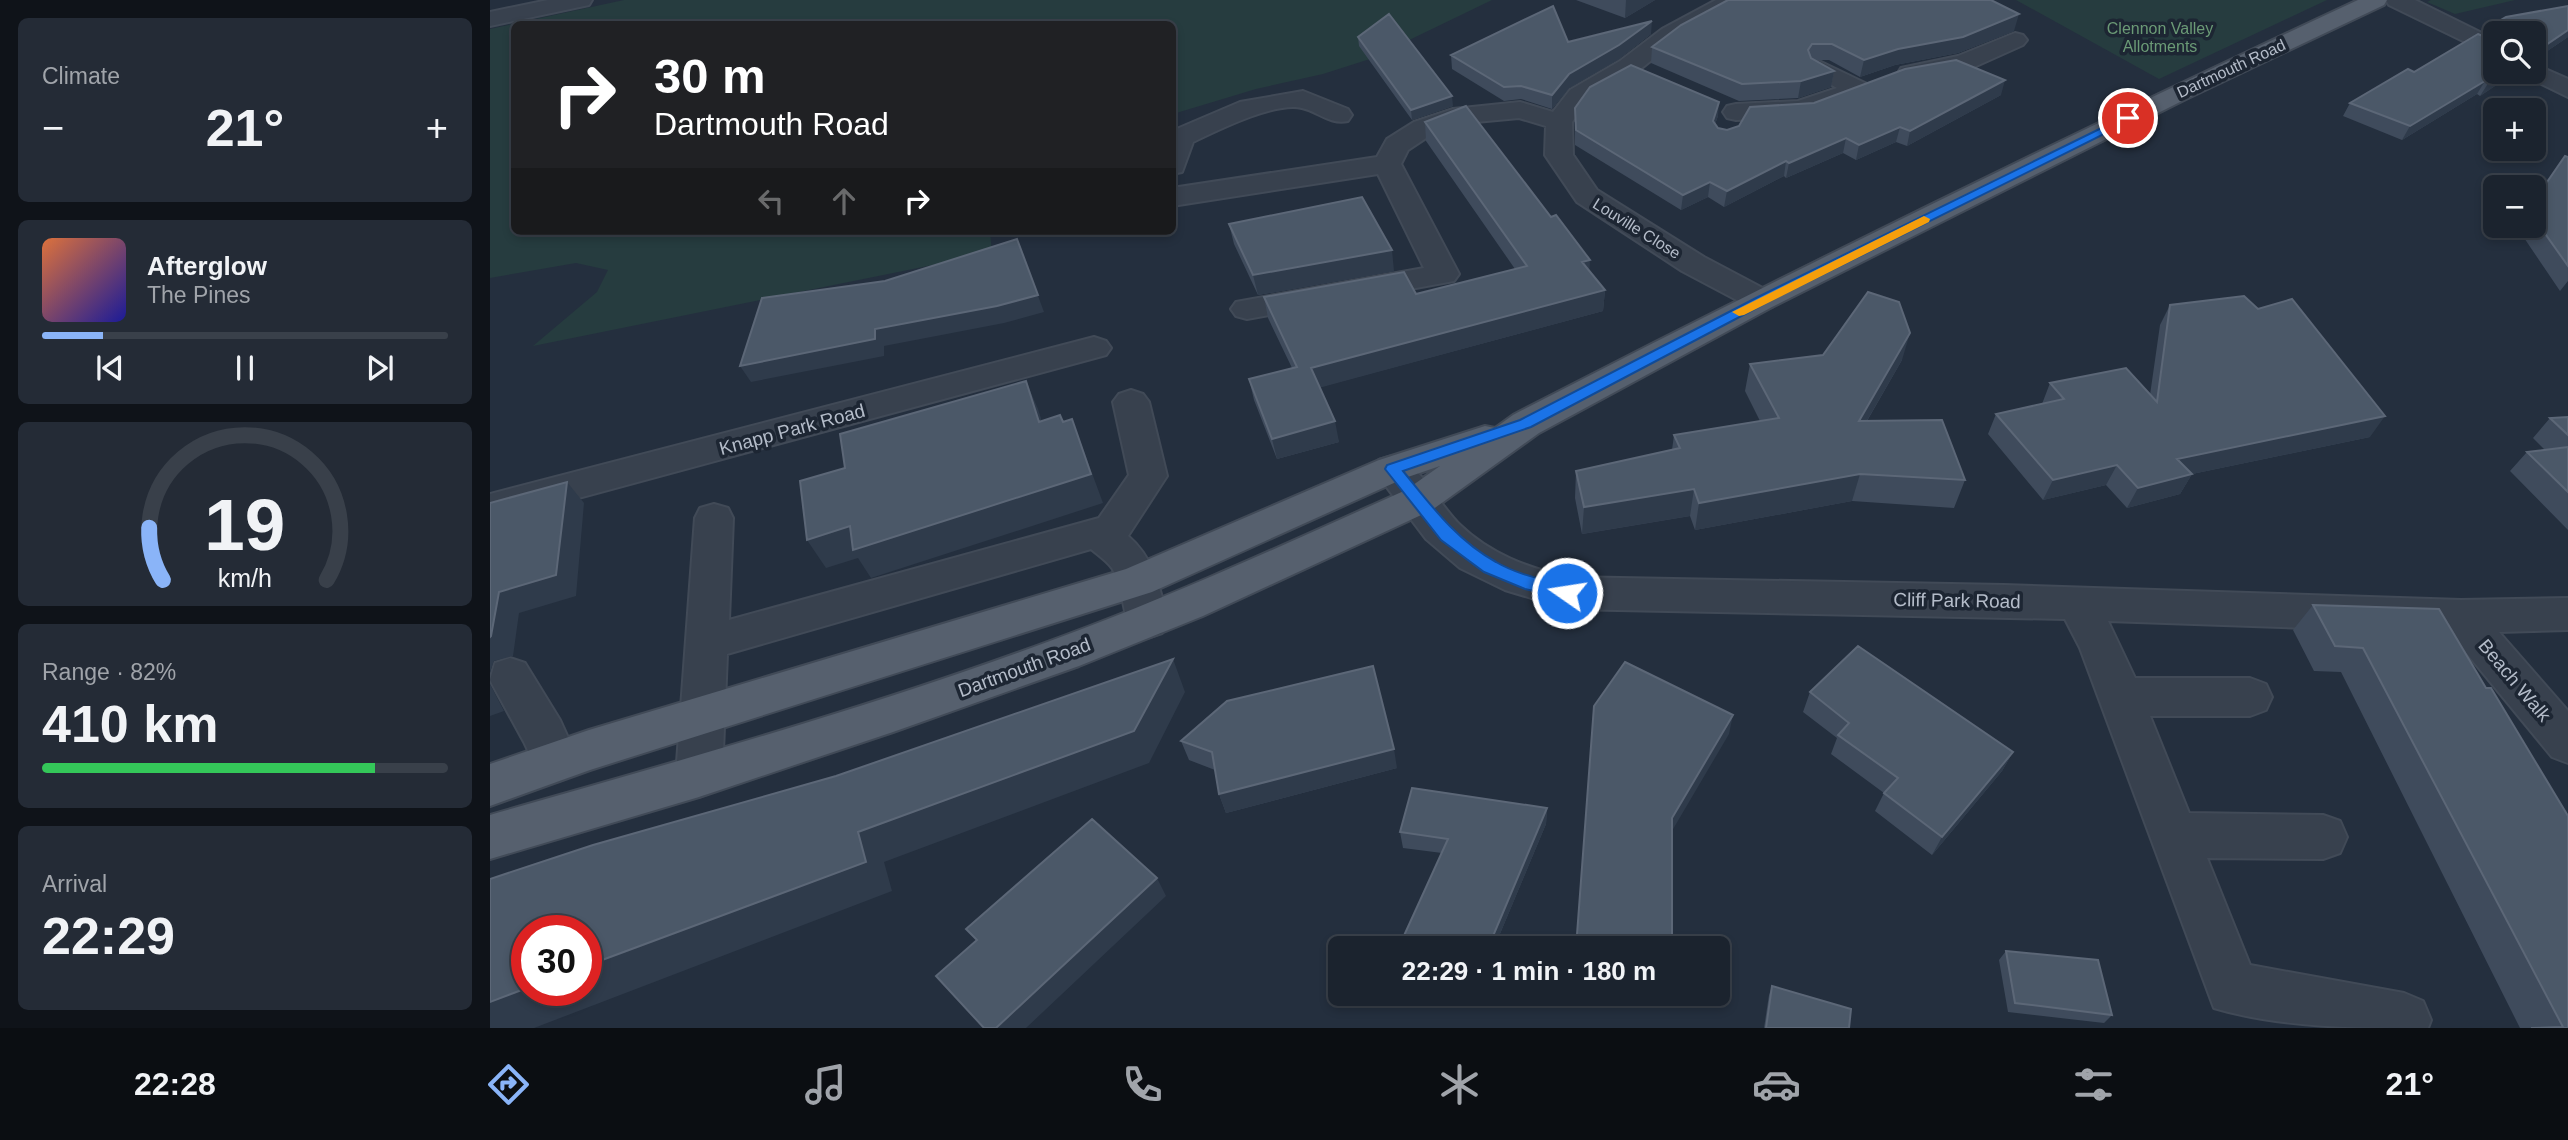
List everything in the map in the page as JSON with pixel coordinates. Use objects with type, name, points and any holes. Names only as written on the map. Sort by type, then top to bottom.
[{"type":"main road","name":"Dartmouth Road","points":[[490,785],[701,716],[1143,601],[1200,600],[1419,500],[1526,424],[1761,300],[2177,94],[2376,0]]},
{"type":"main road","name":"Dartmouth Road","points":[[490,837],[699,776],[972,686],[1143,601],[1392,469],[1526,424]]},
{"type":"street","points":[[490,19],[582,0]]},
{"type":"street","points":[[1387,164],[1397,145],[1423,128],[1462,115],[1520,110],[1559,122],[1579,95],[1629,66],[1671,34],[1733,0]]},
{"type":"street","points":[[2398,0],[2483,43]]},
{"type":"street","points":[[1713,102],[1731,123],[1801,109],[1895,75],[1965,62],[2015,40]]},
{"type":"street","points":[[1629,66],[1653,76]]},
{"type":"street","points":[[1819,68],[1858,89]]},
{"type":"street","points":[[2546,77],[2568,89]]},
{"type":"street","points":[[1176,154],[1181,137],[1249,107],[1303,99],[1339,115]]},
{"type":"street","name":"Louville Close","points":[[1559,122],[1559,155],[1587,196],[1693,264],[1761,300]]},
{"type":"street","points":[[1176,196],[1387,164]]},
{"type":"street","points":[[1247,309],[1443,274],[1387,164]]},
{"type":"street","name":"Knapp Park Road","points":[[490,508],[1094,348]]},
{"type":"street","points":[[1106,539],[1148,476],[1131,402]]},
{"type":"street","name":"Cliff Park Road","points":[[1392,469],[1447,536],[1490,567],[1531,584],[1567,593],[2077,603],[2461,617],[2568,614]]},
{"type":"street","points":[[699,776],[714,518]]},
{"type":"street","points":[[708,643],[1098,532],[1128,558],[1143,601]]},
{"type":"street","points":[[2077,603],[2101,648],[2233,989],[2404,1020]]},
{"type":"street","name":"Beach Walk","points":[[2461,617],[2568,743]]},
{"type":"street","points":[[510,676],[544,734],[556,762]]},
{"type":"street","points":[[2120,697],[2250,697]]},
{"type":"street","points":[[2173,835],[2323,837]]},
{"type":"green space","points":[[624,0],[1492,0],[1370,59],[1176,113],[1176,21],[527,21]]},
{"type":"green space","name":"Clennon Valley Allotments","points":[[2016,0],[2327,0],[2159,79]]},
{"type":"green space","points":[[2515,0],[2455,14],[2427,2]]},
{"type":"green space","points":[[511,24],[511,235],[990,235],[992,253],[533,346],[597,292],[608,270],[576,263],[490,278],[490,29]]},
{"type":"building","points":[[1728,0],[1991,0],[2019,14],[1963,37],[1898,49],[1864,60],[1832,44],[1812,44],[1808,50],[1811,58],[1834,71],[1801,81],[1742,84],[1652,47],[1681,25]]},
{"type":"building","points":[[1553,6],[1568,42],[1652,21],[1619,45],[1569,74],[1552,95],[1521,86],[1504,87],[1451,55]]},
{"type":"building","points":[[2568,6],[2568,30],[2546,45],[2546,21],[2499,21],[2506,17]]},
{"type":"building","points":[[1389,14],[1452,96],[1411,110],[1358,37]]},
{"type":"building","points":[[2478,34],[2483,36],[2483,82],[2410,126],[2350,103],[2408,69],[2414,72]]},
{"type":"building","points":[[1956,60],[2005,80],[1910,131],[1900,127],[1859,145],[1846,138],[1789,163],[1786,161],[1727,191],[1710,182],[1683,195],[1576,130],[1575,108],[1590,87],[1631,65],[1719,102],[1713,121],[1718,128],[1727,130],[1739,126],[1750,107],[1814,103],[1905,69]]},
{"type":"building","points":[[1466,106],[1551,217],[1556,215],[1590,260],[1582,262],[1605,290],[1311,368],[1335,421],[1272,439],[1249,379],[1297,367],[1264,297],[1404,272],[1416,294],[1527,266],[1425,122]]},
{"type":"building","points":[[2565,156],[2568,157],[2568,266],[2546,235],[2546,184]]},
{"type":"building","points":[[1362,197],[1392,250],[1253,275],[1229,224]]},
{"type":"building","points":[[1017,239],[1038,295],[997,306],[875,329],[875,339],[740,366],[762,298],[885,281]]},
{"type":"building","points":[[1868,292],[1899,302],[1910,333],[1859,421],[1942,420],[1965,480],[1860,474],[1699,503],[1694,489],[1584,507],[1576,471],[1680,448],[1674,435],[1779,418],[1750,364],[1823,355]]},
{"type":"building","points":[[2244,296],[2258,309],[2292,299],[2385,416],[2177,459],[2192,474],[2138,488],[2117,465],[2053,480],[1996,414],[2064,399],[2050,383],[2126,368],[2157,402],[2170,305]]},
{"type":"building","points":[[1026,381],[1039,422],[1060,415],[1063,422],[1072,419],[1091,474],[853,550],[850,526],[807,540],[800,481],[845,468],[840,434]]},
{"type":"building","points":[[2568,417],[2568,435],[2550,418]]},
{"type":"building","points":[[2568,447],[2568,492],[2527,452]]},
{"type":"building","points":[[567,482],[556,575],[499,592],[490,637],[490,503]]},
{"type":"building","points":[[2313,605],[2439,609],[2486,688],[2491,688],[2568,816],[2568,1028],[2531,1028],[2563,1027],[2363,648],[2335,646]]},
{"type":"building","points":[[1858,646],[2013,752],[1942,837],[1884,793],[1898,778],[1838,735],[1849,723],[1810,692]]},
{"type":"building","points":[[1173,659],[1134,731],[858,832],[866,862],[602,960],[602,915],[511,915],[511,994],[490,1002],[490,879],[593,845],[836,776]]},
{"type":"building","points":[[1625,662],[1733,715],[1672,818],[1672,936],[1577,936],[1594,706]]},
{"type":"building","points":[[1373,666],[1394,749],[1219,794],[1212,752],[1181,741],[1227,701]]},
{"type":"building","points":[[1412,788],[1547,808],[1493,936],[1404,936],[1448,839],[1400,832]]},
{"type":"building","points":[[1092,819],[1157,878],[996,1028],[984,1028],[936,976],[977,940],[966,929]]},
{"type":"building","points":[[2006,951],[2098,960],[2112,1015],[2015,1003]]},
{"type":"building","points":[[1772,986],[1851,1009],[1849,1028],[1766,1028]]},
{"type":"slow traffic","points":[[1739,312],[1924,219]]},
{"type":"route","points":[[1567,593],[1531,584],[1490,567],[1447,536],[1392,469],[1526,424],[1761,300],[2128,118]]}]
